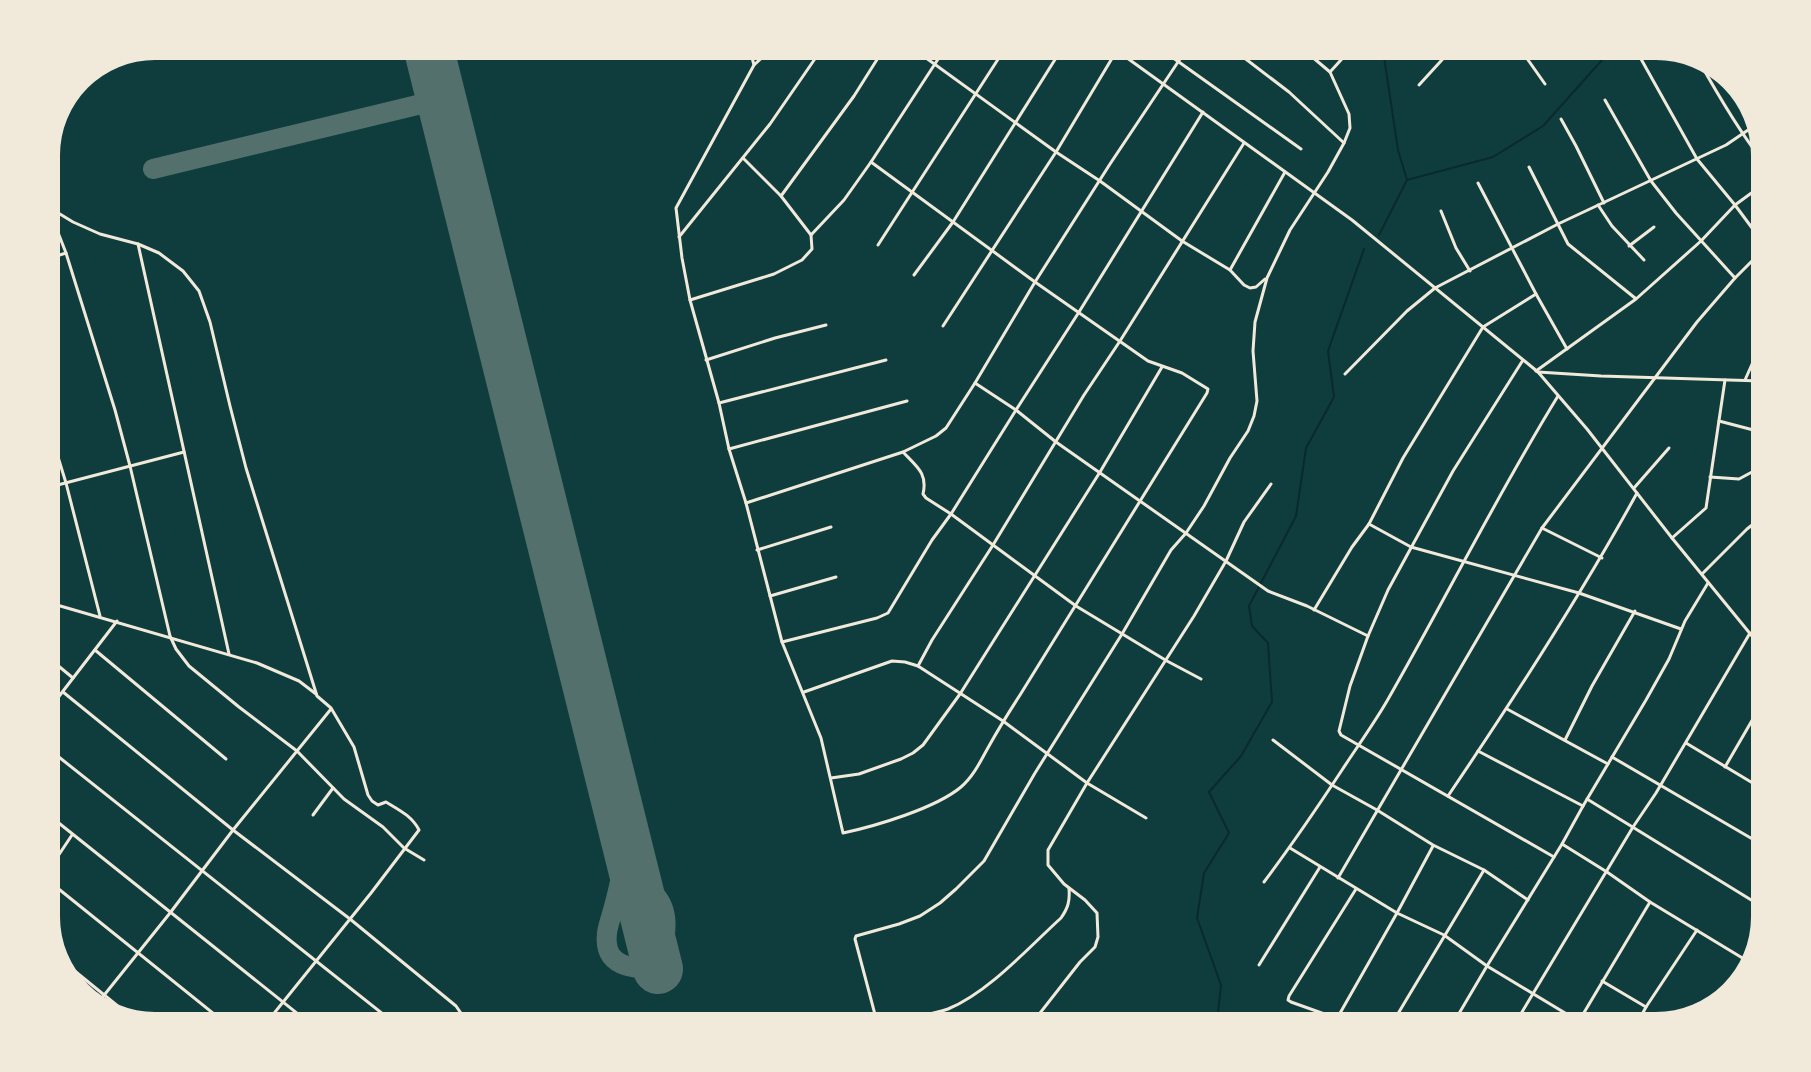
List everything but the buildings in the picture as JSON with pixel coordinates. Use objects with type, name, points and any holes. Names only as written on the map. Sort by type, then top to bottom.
[{"type":"street","points":[[753,60],[754,65]]},
{"type":"street","points":[[760,60],[754,65],[675,208],[690,300],[719,403],[729,449],[746,503],[786,656],[804,692],[821,738],[843,833],[909,813],[954,792],[970,778],[1208,389],[1182,373],[1148,361],[871,162]]},
{"type":"street","points":[[679,237],[770,124],[814,60]]},
{"type":"street","points":[[781,196],[854,96],[877,60]]},
{"type":"street","points":[[929,60],[1182,241],[1230,270],[1250,288],[1256,287],[1267,278]]},
{"type":"street","points":[[811,235],[844,200],[937,60]]},
{"type":"street","points":[[878,245],[997,60]]},
{"type":"street","points":[[914,275],[953,222],[1055,60]]},
{"type":"street","points":[[943,326],[1056,152],[1110,60]]},
{"type":"street","points":[[1130,60],[1352,220],[1537,372],[1601,447],[1750,633],[1522,1012]]},
{"type":"street","points":[[1247,60],[1289,92],[1344,143]]},
{"type":"street","points":[[874,1012],[856,936],[920,916],[940,903],[984,861],[1171,550],[1186,533],[1204,506],[1230,458],[1248,431],[1257,401],[1253,351],[1255,322],[1267,278],[1290,230],[1344,143],[1351,120],[1330,72],[1316,60]]},
{"type":"street","points":[[1330,72],[1341,60]]},
{"type":"street","points":[[1419,85],[1442,60]]},
{"type":"street","points":[[1528,60],[1545,84]]},
{"type":"street","points":[[1642,60],[1697,159],[1751,227]]},
{"type":"street","points":[[746,503],[903,452],[936,436],[946,428],[1035,282],[1178,61],[1300,149]]},
{"type":"street","points":[[1708,76],[1750,145]]},
{"type":"street","points":[[1605,100],[1651,181],[1676,213],[1735,278]]},
{"type":"street","points":[[782,642],[888,614],[932,540],[951,514],[1079,312],[1203,112]]},
{"type":"street","points":[[1561,119],[1604,203]]},
{"type":"street","points":[[1345,374],[1407,311],[1435,288],[1558,224],[1726,145],[1747,130]]},
{"type":"street","points":[[918,666],[1084,395],[1244,143]]},
{"type":"street","points":[[690,300],[774,274],[802,260],[812,249],[811,235],[781,196],[743,158]]},
{"type":"street","points":[[1529,167],[1568,244],[1636,298]]},
{"type":"street","points":[[1230,270],[1285,172]]},
{"type":"street","points":[[1478,183],[1536,294],[1568,349]]},
{"type":"street","points":[[1537,372],[1636,298],[1701,241],[1735,205],[1751,193]]},
{"type":"street","points":[[1598,205],[1612,226],[1644,260]]},
{"type":"street","points":[[1441,211],[1456,248],[1470,271]]},
{"type":"street","points":[[60,215],[100,234],[149,248],[175,264],[203,299],[246,468],[317,696]]},
{"type":"street","points":[[1629,246],[1654,227]]},
{"type":"street","points":[[60,237],[130,466],[170,636],[176,649],[189,666],[297,751],[344,798],[383,827],[404,848],[424,860]]},
{"type":"street","points":[[138,244],[229,654]]},
{"type":"street","points":[[60,255],[66,253]]},
{"type":"street","points":[[1338,878],[1542,528],[1697,322],[1751,262]]},
{"type":"street","points":[[1314,610],[1352,547],[1369,524],[1403,458],[1483,327],[1536,294]]},
{"type":"street","points":[[706,360],[775,338],[826,325]]},
{"type":"street","points":[[719,403],[886,360]]},
{"type":"street","points":[[1522,360],[1453,471],[1388,590],[1368,636],[1339,726],[1341,735],[1554,857]]},
{"type":"street","points":[[1745,380],[1751,366]]},
{"type":"street","points":[[831,778],[859,774],[913,753],[923,745],[960,694],[1100,472],[1162,367]]},
{"type":"street","points":[[1537,372],[1751,380]]},
{"type":"street","points":[[1672,538],[1706,508],[1725,380]]},
{"type":"street","points":[[975,383],[1268,591],[1368,636]]},
{"type":"street","points":[[1264,882],[1290,848],[1385,704],[1524,451],[1558,396]]},
{"type":"street","points":[[729,449],[907,401]]},
{"type":"street","points":[[1719,421],[1751,429]]},
{"type":"street","points":[[1634,488],[1669,448]]},
{"type":"street","points":[[60,484],[185,452]]},
{"type":"street","points":[[903,452],[921,472],[925,486],[923,494],[926,498],[1076,606],[1201,679]]},
{"type":"street","points":[[60,463],[100,616]]},
{"type":"street","points":[[1710,477],[1739,479],[1751,473]]},
{"type":"street","points":[[1041,1012],[1074,969],[1095,947],[1098,937],[1097,913],[1085,900],[1069,889],[1048,865],[1047,850],[1087,783],[1167,661],[1226,561],[1244,522],[1271,484]]},
{"type":"street","points":[[1448,796],[1602,558],[1637,492]]},
{"type":"street","points":[[1369,524],[1412,547],[1579,593],[1682,629]]},
{"type":"street","points":[[1702,574],[1751,526]]},
{"type":"street","points":[[757,550],[831,527]]},
{"type":"street","points":[[1542,528],[1602,558]]},
{"type":"street","points":[[770,596],[836,578]]},
{"type":"street","points":[[1460,1012],[1646,700],[1708,582]]},
{"type":"street","points":[[60,606],[229,654],[282,672],[299,681],[332,708],[354,747],[368,795],[372,801],[378,805],[386,802],[415,821],[419,830],[276,1012]]},
{"type":"street","points":[[1565,740],[1592,686],[1635,611]]},
{"type":"street","points":[[60,696],[117,621]]},
{"type":"street","points":[[95,650],[226,759]]},
{"type":"street","points":[[804,692],[892,661],[918,666],[1003,722],[1087,783],[1146,818]]},
{"type":"street","points":[[60,667],[73,678]]},
{"type":"street","points":[[63,692],[233,830],[350,919],[456,1006],[460,1012]]},
{"type":"street","points":[[104,996],[233,830],[332,708]]},
{"type":"street","points":[[1506,709],[1608,764]]},
{"type":"street","points":[[1725,767],[1751,722]]},
{"type":"street","points":[[1273,740],[1332,785],[1433,845],[1484,870],[1528,900]]},
{"type":"street","points":[[1686,743],[1751,782]]},
{"type":"street","points":[[1478,751],[1583,806]]},
{"type":"street","points":[[1612,757],[1751,838]]},
{"type":"street","points":[[60,758],[380,1012]]},
{"type":"street","points":[[313,815],[333,788]]},
{"type":"street","points":[[1587,798],[1751,900]]},
{"type":"street","points":[[60,824],[295,1012]]},
{"type":"street","points":[[60,853],[72,834]]},
{"type":"street","points":[[1562,844],[1650,902],[1742,957]]},
{"type":"street","points":[[1341,1012],[1433,845]]},
{"type":"street","points":[[1290,848],[1397,913],[1444,935],[1487,966],[1563,1012]]},
{"type":"street","points":[[1259,965],[1320,867]]},
{"type":"street","points":[[1399,1012],[1484,870]]},
{"type":"street","points":[[938,1012],[979,990],[1061,918],[1070,900],[1069,889]]},
{"type":"street","points":[[1315,1012],[1291,1002],[1288,1000],[1289,996],[1356,889]]},
{"type":"street","points":[[60,890],[210,1012]]},
{"type":"street","points":[[1585,1012],[1650,902]]},
{"type":"street","points":[[1643,1012],[1697,930]]},
{"type":"street","points":[[83,978],[107,999]]},
{"type":"street","points":[[1602,981],[1646,1006]]},
{"type":"waterway","points":[[1379,235],[1407,180],[1398,150],[1384,60]]},
{"type":"waterway","points":[[1407,180],[1493,157],[1543,126],[1602,60]]},
{"type":"waterway","points":[[1218,1012],[1221,985],[1197,918],[1204,873],[1229,833],[1209,792],[1241,756],[1272,702],[1268,643],[1252,626],[1249,606],[1296,516],[1306,448],[1334,397],[1328,351],[1364,249]]},
{"type":"taxiway","points":[[153,169],[442,99]]},
{"type":"taxiway","points":[[628,846],[608,927],[607,944],[610,953],[621,964],[629,967],[658,969],[664,940],[664,911],[654,894],[637,885]]},
{"type":"runway","points":[[431,60],[658,969]]}]
